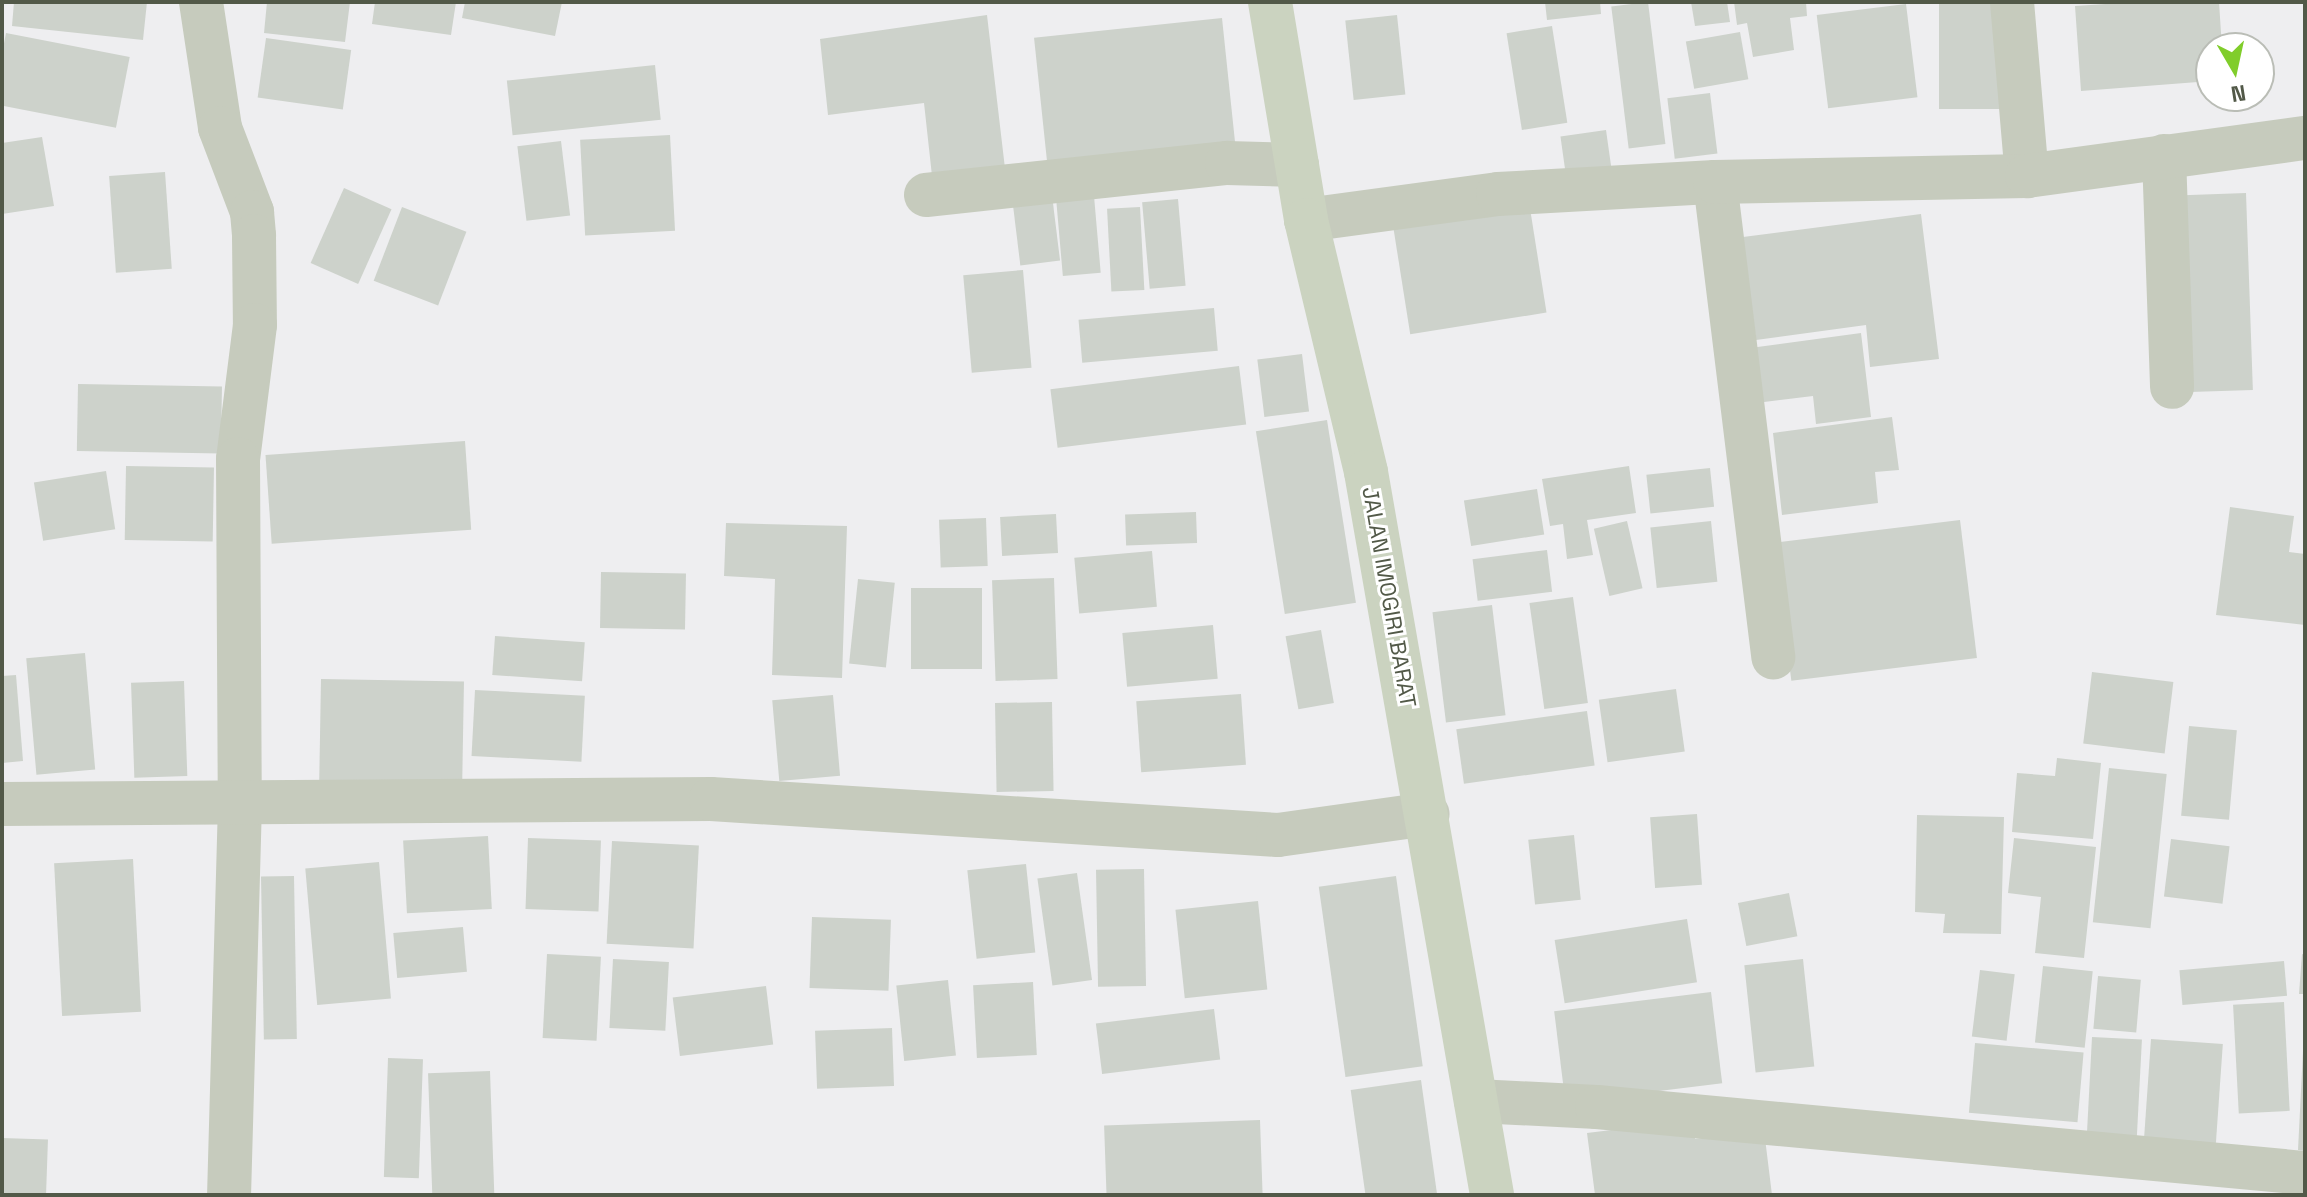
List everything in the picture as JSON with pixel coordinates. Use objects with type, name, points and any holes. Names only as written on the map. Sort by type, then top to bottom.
[{"type":"main road","name":"JALAN IMOGIRI BARAT","points":[[1270,2],[1306,220],[1366,472],[1492,1195]]},
{"type":"street","points":[[201,2],[220,128],[252,212],[254,236],[255,325],[239,417],[237,474],[240,803],[229,1195]]},
{"type":"street","points":[[2012,2],[2027,176]]},
{"type":"street","points":[[1306,220],[1498,194],[1715,182],[2027,176],[2305,138]]},
{"type":"street","points":[[2164,156],[2172,387]]},
{"type":"street","points":[[926,195],[1212,164],[1297,165]]},
{"type":"street","points":[[1715,182],[1773,657]]},
{"type":"street","points":[[2,804],[711,799],[1278,835],[1428,814]]},
{"type":"street","points":[[1476,1101],[1597,1107],[2305,1173]]},
{"type":"building","points":[[14,2],[147,2],[143,40],[12,26]]},
{"type":"building","points":[[267,2],[350,2],[345,42],[264,33]]},
{"type":"building","points":[[375,2],[456,2],[451,35],[372,24]]},
{"type":"building","points":[[465,2],[562,2],[555,36],[462,18]]},
{"type":"building","points":[[1545,2],[1600,2],[1601,14],[1547,20]]},
{"type":"building","points":[[1648,2],[1665,144],[1629,148],[1611,7]]},
{"type":"building","points":[[1691,2],[1727,2],[1730,22],[1695,26]]},
{"type":"building","points":[[1734,2],[1806,2],[1807,16],[1790,18],[1794,50],[1753,57],[1747,23],[1737,25]]},
{"type":"building","points":[[1939,2],[2004,2],[2004,109],[1939,109]]},
{"type":"building","points":[[2219,2],[2221,32],[2195,32],[2195,82],[2081,91],[2075,6]]},
{"type":"building","points":[[1906,4],[1917,97],[1828,108],[1817,15]]},
{"type":"building","points":[[987,15],[1006,177],[933,185],[924,103],[828,115],[820,39]]},
{"type":"building","points":[[1397,15],[1405,95],[1354,100],[1345,20]]},
{"type":"building","points":[[1222,18],[1236,153],[1048,173],[1034,38]]},
{"type":"building","points":[[1552,26],[1567,123],[1522,130],[1507,33]]},
{"type":"building","points":[[1740,32],[1748,79],[1694,89],[1686,42]]},
{"type":"building","points":[[6,33],[130,57],[116,128],[2,106],[2,54]]},
{"type":"building","points":[[266,38],[351,50],[343,109],[258,97]]},
{"type":"building","points":[[655,65],[661,120],[513,135],[507,81]]},
{"type":"building","points":[[1710,93],[1717,154],[1675,159],[1667,98]]},
{"type":"building","points":[[1606,130],[1612,172],[1566,178],[1560,136]]},
{"type":"building","points":[[670,135],[675,231],[585,236],[580,140]]},
{"type":"building","points":[[42,137],[54,206],[2,214],[2,143]]},
{"type":"building","points":[[561,141],[570,215],[526,221],[517,146]]},
{"type":"building","points":[[165,172],[172,269],[116,273],[109,176]]},
{"type":"building","points":[[344,188],[392,209],[358,284],[311,263]]},
{"type":"building","points":[[2246,193],[2253,390],[2190,392],[2183,195]]},
{"type":"building","points":[[1052,195],[1060,261],[1020,265],[1012,200]]},
{"type":"building","points":[[1094,196],[1101,273],[1063,276],[1056,199]]},
{"type":"building","points":[[1178,199],[1186,286],[1150,289],[1142,202]]},
{"type":"building","points":[[1529,202],[1547,313],[1410,334],[1393,224]]},
{"type":"building","points":[[402,207],[466,232],[438,305],[374,281]]},
{"type":"building","points":[[1140,207],[1144,290],[1111,292],[1107,209]]},
{"type":"building","points":[[1921,214],[1939,359],[1870,367],[1866,325],[1756,340],[1743,237]]},
{"type":"building","points":[[1023,270],[1032,368],[972,373],[963,275]]},
{"type":"building","points":[[1214,308],[1218,351],[1082,363],[1079,320]]},
{"type":"building","points":[[1861,333],[1871,417],[1816,424],[1813,396],[1756,403],[1750,348]]},
{"type":"building","points":[[1302,354],[1309,412],[1264,417],[1257,359]]},
{"type":"building","points":[[1239,366],[1246,425],[1058,448],[1050,389]]},
{"type":"building","points":[[78,384],[222,387],[221,454],[77,451]]},
{"type":"building","points":[[1892,417],[1899,470],[1875,472],[1878,503],[1782,515],[1773,433]]},
{"type":"building","points":[[1327,420],[1356,603],[1285,614],[1256,431]]},
{"type":"building","points":[[465,441],[471,530],[272,544],[265,455]]},
{"type":"building","points":[[126,466],[214,468],[213,542],[125,540]]},
{"type":"building","points":[[1629,466],[1636,513],[1587,520],[1593,555],[1567,559],[1563,524],[1550,526],[1542,479]]},
{"type":"building","points":[[1710,468],[1714,507],[1650,513],[1646,475]]},
{"type":"building","points":[[106,471],[115,529],[43,541],[34,482]]},
{"type":"building","points":[[1537,489],[1544,534],[1471,546],[1464,501]]},
{"type":"building","points":[[2230,507],[2294,516],[2289,552],[2305,554],[2305,625],[2216,615]]},
{"type":"building","points":[[1196,512],[1197,543],[1126,545],[1125,514]]},
{"type":"building","points":[[1056,514],[1058,553],[1002,556],[1000,517]]},
{"type":"building","points":[[986,518],[988,566],[941,568],[939,520]]},
{"type":"building","points":[[1960,520],[1977,658],[1791,681],[1774,543]]},
{"type":"building","points":[[1627,521],[1643,588],[1609,596],[1594,529]]},
{"type":"building","points":[[1711,521],[1717,582],[1657,588],[1650,527]]},
{"type":"building","points":[[726,523],[847,526],[842,678],[772,675],[775,579],[724,576]]},
{"type":"building","points":[[1547,550],[1552,592],[1478,601],[1473,559]]},
{"type":"building","points":[[1152,551],[1157,607],[1079,614],[1074,558]]},
{"type":"building","points":[[601,572],[686,573],[685,629],[600,628]]},
{"type":"building","points":[[1054,578],[1058,679],[996,681],[992,580]]},
{"type":"building","points":[[858,579],[895,583],[886,667],[849,664]]},
{"type":"building","points":[[911,588],[982,588],[982,669],[911,669]]},
{"type":"building","points":[[1573,597],[1588,703],[1544,709],[1529,603]]},
{"type":"building","points":[[1492,605],[1506,715],[1446,722],[1432,612]]},
{"type":"building","points":[[1213,625],[1218,679],[1127,687],[1122,633]]},
{"type":"building","points":[[1321,630],[1334,703],[1298,709],[1286,636]]},
{"type":"building","points":[[495,636],[585,642],[582,681],[492,675]]},
{"type":"building","points":[[85,653],[95,770],[36,775],[26,658]]},
{"type":"building","points":[[2092,672],[2173,682],[2165,753],[2083,743]]},
{"type":"building","points":[[16,675],[23,761],[2,763],[2,676]]},
{"type":"building","points":[[321,679],[464,681],[462,787],[319,785]]},
{"type":"building","points":[[184,681],[187,776],[134,778],[131,683]]},
{"type":"building","points":[[1676,689],[1685,751],[1608,762],[1599,700]]},
{"type":"building","points":[[475,690],[585,696],[581,762],[472,756]]},
{"type":"building","points":[[1241,694],[1246,765],[1141,772],[1136,701]]},
{"type":"building","points":[[833,695],[840,776],[779,781],[772,700]]},
{"type":"building","points":[[1052,702],[1054,791],[997,792],[995,703]]},
{"type":"building","points":[[1587,711],[1595,765],[1464,784],[1456,729]]},
{"type":"building","points":[[2189,726],[2237,730],[2229,820],[2181,816]]},
{"type":"building","points":[[2057,758],[2101,763],[2093,839],[2012,832],[2017,773],[2055,776]]},
{"type":"building","points":[[2109,768],[2167,774],[2150,928],[2093,922]]},
{"type":"building","points":[[1697,814],[1702,885],[1655,888],[1650,817]]},
{"type":"building","points":[[1917,815],[2004,817],[2001,934],[1943,933],[1945,914],[1915,912]]},
{"type":"building","points":[[1574,835],[1581,900],[1535,904],[1528,840]]},
{"type":"building","points":[[488,836],[492,909],[407,913],[403,840]]},
{"type":"building","points":[[528,838],[601,841],[598,912],[526,909]]},
{"type":"building","points":[[2014,838],[2096,847],[2084,958],[2035,953],[2041,897],[2008,893]]},
{"type":"building","points":[[2171,839],[2230,846],[2222,904],[2164,897]]},
{"type":"building","points":[[612,841],[699,846],[693,948],[607,944]]},
{"type":"building","points":[[133,859],[141,1012],[62,1016],[54,863]]},
{"type":"building","points":[[379,862],[391,998],[317,1005],[305,868]]},
{"type":"building","points":[[1026,864],[1035,953],[977,959],[967,870]]},
{"type":"building","points":[[1144,869],[1146,986],[1098,987],[1096,870]]},
{"type":"building","points":[[1077,873],[1092,980],[1052,986],[1037,879]]},
{"type":"building","points":[[294,876],[297,1039],[264,1040],[261,877]]},
{"type":"building","points":[[1396,876],[1423,1066],[1345,1077],[1319,887]]},
{"type":"building","points":[[1789,893],[1797,936],[1746,946],[1738,903]]},
{"type":"building","points":[[1258,901],[1267,990],[1185,998],[1175,910]]},
{"type":"building","points":[[812,917],[891,920],[888,991],[810,988]]},
{"type":"building","points":[[1687,919],[1697,982],[1565,1003],[1555,940]]},
{"type":"building","points":[[463,927],[467,972],[397,978],[393,933]]},
{"type":"building","points":[[547,954],[601,957],[597,1041],[543,1038]]},
{"type":"building","points":[[2302,954],[2305,955],[2305,994],[2299,994]]},
{"type":"building","points":[[613,959],[669,962],[665,1031],[609,1028]]},
{"type":"building","points":[[1803,959],[1814,1066],[1756,1073],[1744,965]]},
{"type":"building","points":[[2284,961],[2287,996],[2182,1005],[2179,970]]},
{"type":"building","points":[[2043,966],[2093,971],[2085,1048],[2035,1043]]},
{"type":"building","points":[[1980,970],[2015,974],[2007,1041],[1972,1037]]},
{"type":"building","points":[[2098,976],[2141,980],[2136,1033],[2093,1029]]},
{"type":"building","points":[[948,980],[956,1056],[904,1061],[896,985]]},
{"type":"building","points":[[1033,982],[1037,1055],[977,1058],[973,985]]},
{"type":"building","points":[[766,986],[773,1045],[680,1056],[673,997]]},
{"type":"building","points":[[1711,992],[1722,1083],[1565,1103],[1554,1011]]},
{"type":"building","points":[[2284,1002],[2290,1111],[2239,1114],[2233,1005]]},
{"type":"building","points":[[1214,1009],[1220,1060],[1102,1074],[1096,1024]]},
{"type":"building","points":[[892,1028],[894,1086],[817,1089],[815,1031]]},
{"type":"building","points":[[2092,1037],[2142,1040],[2137,1141],[2087,1139]]},
{"type":"building","points":[[2151,1039],[2223,1044],[2216,1148],[2144,1143]]},
{"type":"building","points":[[1975,1043],[2084,1052],[2077,1122],[1969,1113]]},
{"type":"building","points":[[2305,1051],[2305,1151],[2298,1150]]},
{"type":"building","points":[[388,1058],[423,1059],[419,1178],[384,1177]]},
{"type":"building","points":[[490,1071],[494,1193],[432,1195],[428,1073]]},
{"type":"building","points":[[1421,1080],[1437,1195],[1365,1195],[1351,1090]]},
{"type":"building","points":[[1260,1120],[1263,1194],[1107,1195],[1104,1125]]},
{"type":"building","points":[[1693,1120],[1695,1139],[1764,1130],[1772,1195],[1595,1195],[1587,1133]]},
{"type":"building","points":[[2,1138],[48,1140],[46,1195],[2,1195]]}]
